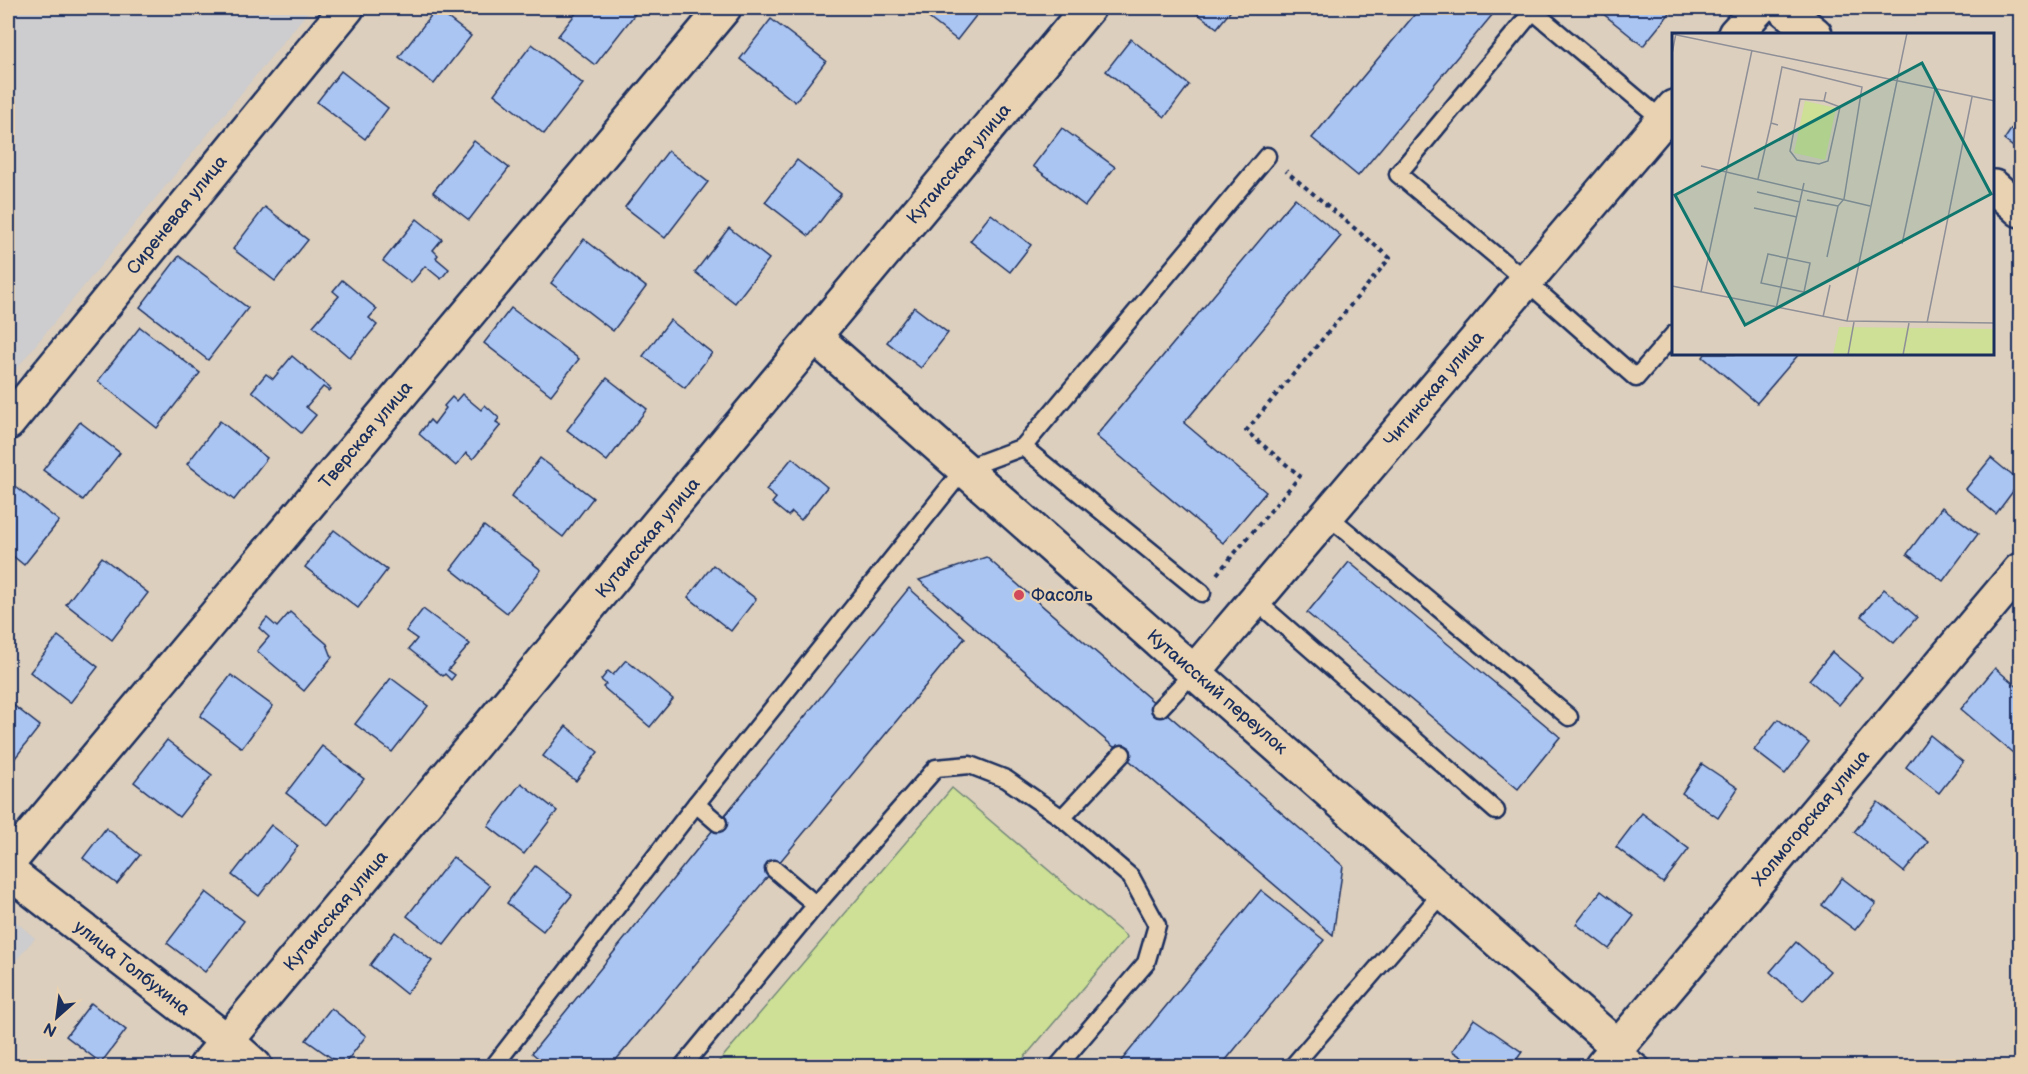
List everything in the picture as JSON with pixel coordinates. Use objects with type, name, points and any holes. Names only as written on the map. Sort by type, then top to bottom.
[{"type":"street","name":"Сиреневая улица","points":[[8,423],[347,8]]},
{"type":"street","name":"Тверская улица","points":[[8,863],[724,8]]},
{"type":"street","name":"Кутаисская улица","points":[[206,1066],[1088,8]]},
{"type":"street","points":[[1737,33],[1759,8]]},
{"type":"street","points":[[1783,8],[1814,33]]},
{"type":"street","name":"Читинская улица","points":[[1194,672],[1526,281],[1670,119]]},
{"type":"street","points":[[1995,188],[2020,210]]},
{"type":"street","name":"Кутаисский переулок","points":[[815,337],[1443,892],[1621,1060]]},
{"type":"street","name":"Холмогорская улица","points":[[1621,1060],[2020,570]]},
{"type":"street","name":"улица Толбухина","points":[[8,871],[227,1041],[255,1066]]},
{"type":"lane","points":[[1670,119],[1533,11],[1398,174],[1526,281],[1636,378],[1672,336]]},
{"type":"lane","points":[[494,1066],[696,804],[964,469],[1023,447],[1267,156]]},
{"type":"lane","points":[[1023,447],[1202,593]]},
{"type":"lane","points":[[1327,515],[1569,717]]},
{"type":"lane","points":[[1255,600],[1496,811]]},
{"type":"lane","points":[[1160,708],[1194,672]]},
{"type":"lane","points":[[1062,818],[1122,754]]},
{"type":"lane","points":[[683,1066],[816,905],[936,768],[970,765],[1006,779],[1062,818],[1131,877],[1157,925],[1146,963],[1058,1066]]},
{"type":"lane","points":[[696,804],[718,823]]},
{"type":"lane","points":[[774,869],[816,905]]},
{"type":"lane","points":[[1293,1066],[1443,892]]},
{"type":"path","points":[[1202,593],[1300,476],[1246,431],[1390,258],[1267,156]]},
{"type":"shaded area","points":[[8,8],[311,8],[8,379]]},
{"type":"shaded area","points":[[8,915],[35,938],[8,970]]},
{"type":"green space","points":[[952,788],[1127,937],[1017,1066],[715,1066]]},
{"type":"building","points":[[580,8],[627,8],[635,14],[595,65],[558,36]]},
{"type":"building","points":[[918,8],[982,8],[957,40]]},
{"type":"building","points":[[1190,8],[1233,8],[1217,28]]},
{"type":"building","points":[[1420,8],[1498,8],[1358,176],[1312,138]]},
{"type":"building","points":[[1596,8],[1674,8],[1643,46]]},
{"type":"building","points":[[436,9],[471,36],[434,84],[399,57]]},
{"type":"building","points":[[771,19],[826,61],[795,102],[740,59]]},
{"type":"building","points":[[1131,39],[1189,85],[1165,117],[1106,71]]},
{"type":"building","points":[[532,44],[583,84],[544,134],[494,94]]},
{"type":"building","points":[[341,71],[388,108],[365,139],[317,102]]},
{"type":"building","points":[[2020,116],[2020,152],[2004,140]]},
{"type":"building","points":[[1062,128],[1115,167],[1085,206],[1033,166]]},
{"type":"building","points":[[474,141],[509,168],[469,220],[433,192]]},
{"type":"building","points":[[668,151],[708,182],[665,238],[625,207]]},
{"type":"building","points":[[797,160],[841,194],[809,236],[765,202]]},
{"type":"building","points":[[1295,198],[1341,236],[1184,423],[1266,492],[1223,543],[1096,436]]},
{"type":"building","points":[[265,207],[308,240],[275,281],[233,249]]},
{"type":"building","points":[[991,214],[1031,245],[1010,272],[970,241]]},
{"type":"building","points":[[417,219],[442,239],[433,250],[438,255],[436,258],[449,269],[441,279],[425,266],[411,283],[383,261]]},
{"type":"building","points":[[729,228],[769,259],[735,303],[695,272]]},
{"type":"building","points":[[584,239],[646,287],[613,331],[551,283]]},
{"type":"building","points":[[179,256],[248,308],[208,360],[140,307]]},
{"type":"building","points":[[342,280],[377,309],[369,318],[377,325],[350,358],[313,326],[339,296],[333,291]]},
{"type":"building","points":[[914,307],[948,333],[921,368],[887,342]]},
{"type":"building","points":[[511,308],[579,359],[551,395],[484,343]]},
{"type":"building","points":[[670,320],[712,353],[685,388],[643,356]]},
{"type":"building","points":[[140,327],[200,373],[157,428],[98,381]]},
{"type":"building","points":[[292,356],[331,389],[329,391],[323,387],[306,407],[316,415],[301,433],[252,391],[266,374],[273,379]]},
{"type":"building","points":[[1704,356],[1797,356],[1757,403]]},
{"type":"building","points":[[607,378],[647,409],[607,461],[567,430]]},
{"type":"building","points":[[462,394],[481,410],[485,405],[499,418],[496,422],[501,425],[473,459],[466,453],[456,466],[419,434],[430,420],[434,424],[452,397],[456,401]]},
{"type":"building","points":[[220,421],[267,458],[234,500],[187,464]]},
{"type":"building","points":[[80,422],[120,453],[83,500],[43,470]]},
{"type":"building","points":[[540,458],[593,498],[563,537],[511,497]]},
{"type":"building","points":[[792,458],[827,487],[801,520],[792,512],[788,516],[772,503],[776,498],[766,490]]},
{"type":"building","points":[[1991,458],[2020,482],[1996,514],[1966,489]]},
{"type":"building","points":[[16,487],[59,521],[24,565],[8,552],[8,498]]},
{"type":"building","points":[[1942,507],[1978,534],[1943,581],[1907,554]]},
{"type":"building","points":[[484,526],[541,570],[507,613],[451,569]]},
{"type":"building","points":[[334,530],[387,570],[358,608],[305,567]]},
{"type":"building","points":[[102,557],[148,593],[112,640],[66,604]]},
{"type":"building","points":[[986,557],[1343,866],[1333,935],[919,580]]},
{"type":"building","points":[[1349,562],[1560,737],[1518,789],[1307,613]]},
{"type":"building","points":[[713,565],[756,599],[731,631],[688,597]]},
{"type":"building","points":[[909,588],[965,638],[611,1066],[548,1066],[532,1053]]},
{"type":"building","points":[[1884,589],[1917,617],[1894,643],[1861,616]]},
{"type":"building","points":[[423,609],[470,644],[448,670],[455,675],[451,680],[409,649],[417,639],[406,631]]},
{"type":"building","points":[[290,612],[327,644],[332,657],[304,691],[257,651],[269,637],[259,628],[267,618],[277,627]]},
{"type":"building","points":[[58,636],[98,667],[70,703],[30,672]]},
{"type":"building","points":[[1832,652],[1862,677],[1839,705],[1809,680]]},
{"type":"building","points":[[626,660],[673,699],[650,727],[603,687],[606,684],[601,680],[608,671],[613,675]]},
{"type":"building","points":[[1995,668],[2020,689],[2020,759],[1961,709]]},
{"type":"building","points":[[231,675],[273,706],[242,748],[200,716]]},
{"type":"building","points":[[391,678],[428,706],[392,752],[355,724]]},
{"type":"building","points":[[8,701],[40,726],[8,767]]},
{"type":"building","points":[[1778,719],[1809,743],[1785,774],[1754,750]]},
{"type":"building","points":[[566,726],[598,752],[576,781],[543,756]]},
{"type":"building","points":[[1930,735],[1963,762],[1939,793],[1906,767]]},
{"type":"building","points":[[167,740],[212,775],[179,817],[134,782]]},
{"type":"building","points":[[322,746],[364,779],[328,825],[286,793]]},
{"type":"building","points":[[1702,764],[1738,788],[1718,818],[1682,793]]},
{"type":"building","points":[[521,783],[557,811],[524,854],[488,826]]},
{"type":"building","points":[[1878,802],[1928,842],[1904,872],[1854,832]]},
{"type":"building","points":[[1642,813],[1689,849],[1663,883],[1616,847]]},
{"type":"building","points":[[271,825],[298,846],[259,896],[232,875]]},
{"type":"building","points":[[106,828],[140,855],[117,884],[83,858]]},
{"type":"building","points":[[453,857],[490,886],[444,945],[407,916]]},
{"type":"building","points":[[535,866],[572,895],[543,931],[507,903]]},
{"type":"building","points":[[1842,878],[1876,904],[1855,930],[1822,905]]},
{"type":"building","points":[[1261,890],[1324,940],[1221,1066],[1117,1066]]},
{"type":"building","points":[[1601,891],[1634,916],[1609,949],[1576,924]]},
{"type":"building","points":[[206,892],[244,921],[205,972],[167,943]]},
{"type":"building","points":[[395,932],[432,961],[406,994],[370,965]]},
{"type":"building","points":[[1796,942],[1830,971],[1803,1001],[1770,972]]},
{"type":"building","points":[[91,1003],[126,1030],[101,1063],[66,1036]]},
{"type":"building","points":[[331,1008],[366,1036],[343,1066],[306,1040]]},
{"type":"building","points":[[1474,1019],[1522,1052],[1512,1066],[1475,1066],[1452,1051]]},
{"type":"place","name":"Фасоль","points":[[1019,595]]}]
